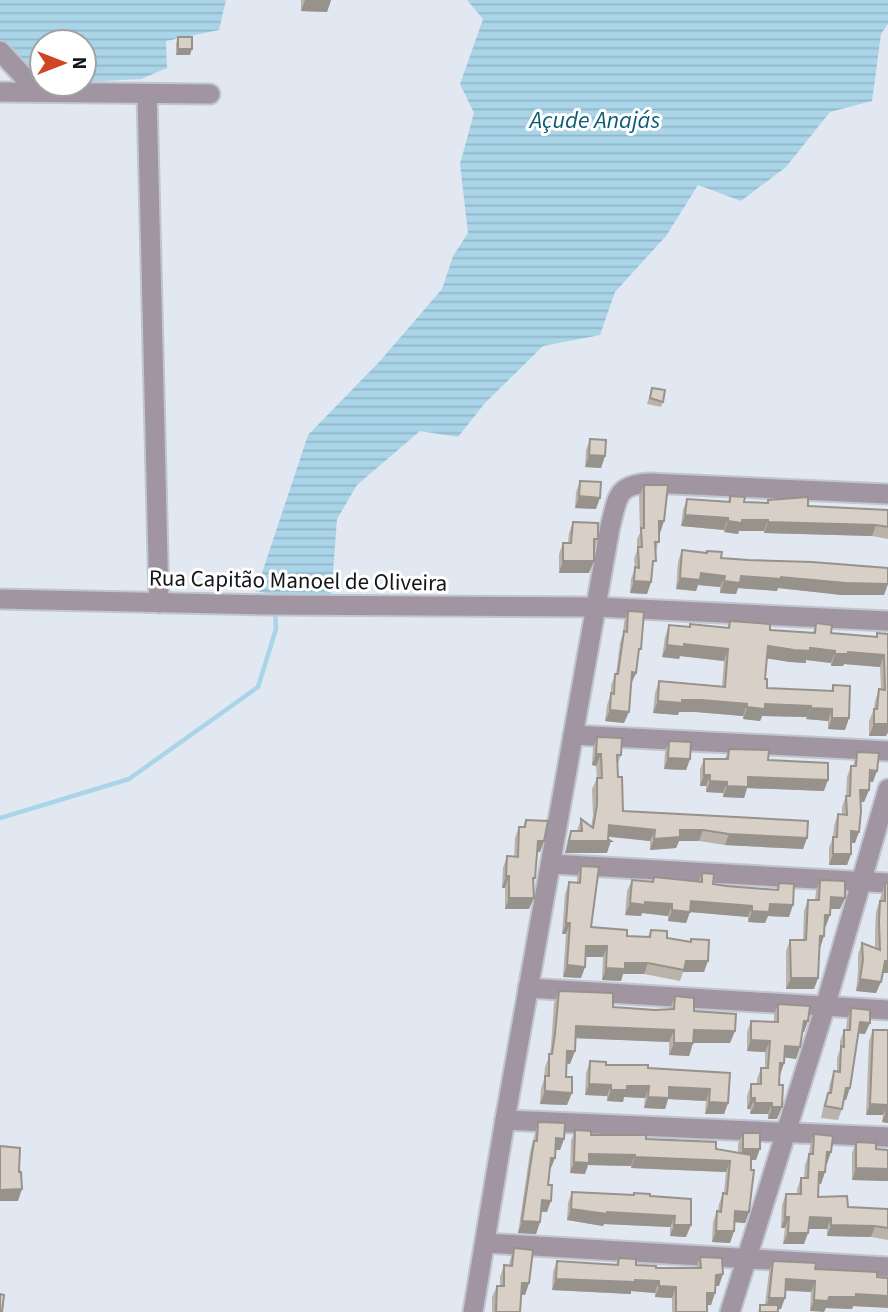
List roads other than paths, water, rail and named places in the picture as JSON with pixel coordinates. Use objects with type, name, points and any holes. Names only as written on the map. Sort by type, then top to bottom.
[{"type":"street","points":[[0,51],[28,81]]},
{"type":"street","points":[[0,92],[28,92]]},
{"type":"street","points":[[98,93],[210,94]]},
{"type":"street","points":[[146,94],[159,603]]},
{"type":"street","points":[[473,1312],[596,607],[615,507],[622,491],[631,484],[888,494]]},
{"type":"street","name":"Rua Capitão Manoel de Oliveira","points":[[0,599],[596,607],[888,621]]},
{"type":"street","points":[[573,735],[888,751]]},
{"type":"street","points":[[730,1312],[825,1007],[888,789]]},
{"type":"street","points":[[551,864],[888,883]]},
{"type":"street","points":[[528,988],[888,1010]]},
{"type":"street","points":[[505,1120],[888,1136]]},
{"type":"street","points":[[485,1243],[888,1267]]},
{"type":"water","points":[[0,0],[226,0],[219,30],[166,41],[167,68],[141,79],[98,81],[98,28],[28,28],[28,72],[18,67],[0,46]]},
{"type":"water","name":"Açude Anajás","points":[[467,0],[888,0],[888,24],[881,34],[872,101],[830,112],[786,167],[741,201],[698,185],[666,236],[615,292],[600,335],[543,346],[485,403],[458,437],[420,431],[357,485],[337,519],[331,599],[256,591],[308,435],[380,361],[442,289],[453,256],[468,233],[460,164],[474,113],[460,84],[483,19]]},
{"type":"waterway","points":[[0,818],[129,779],[258,687],[276,629],[275,610]]}]
